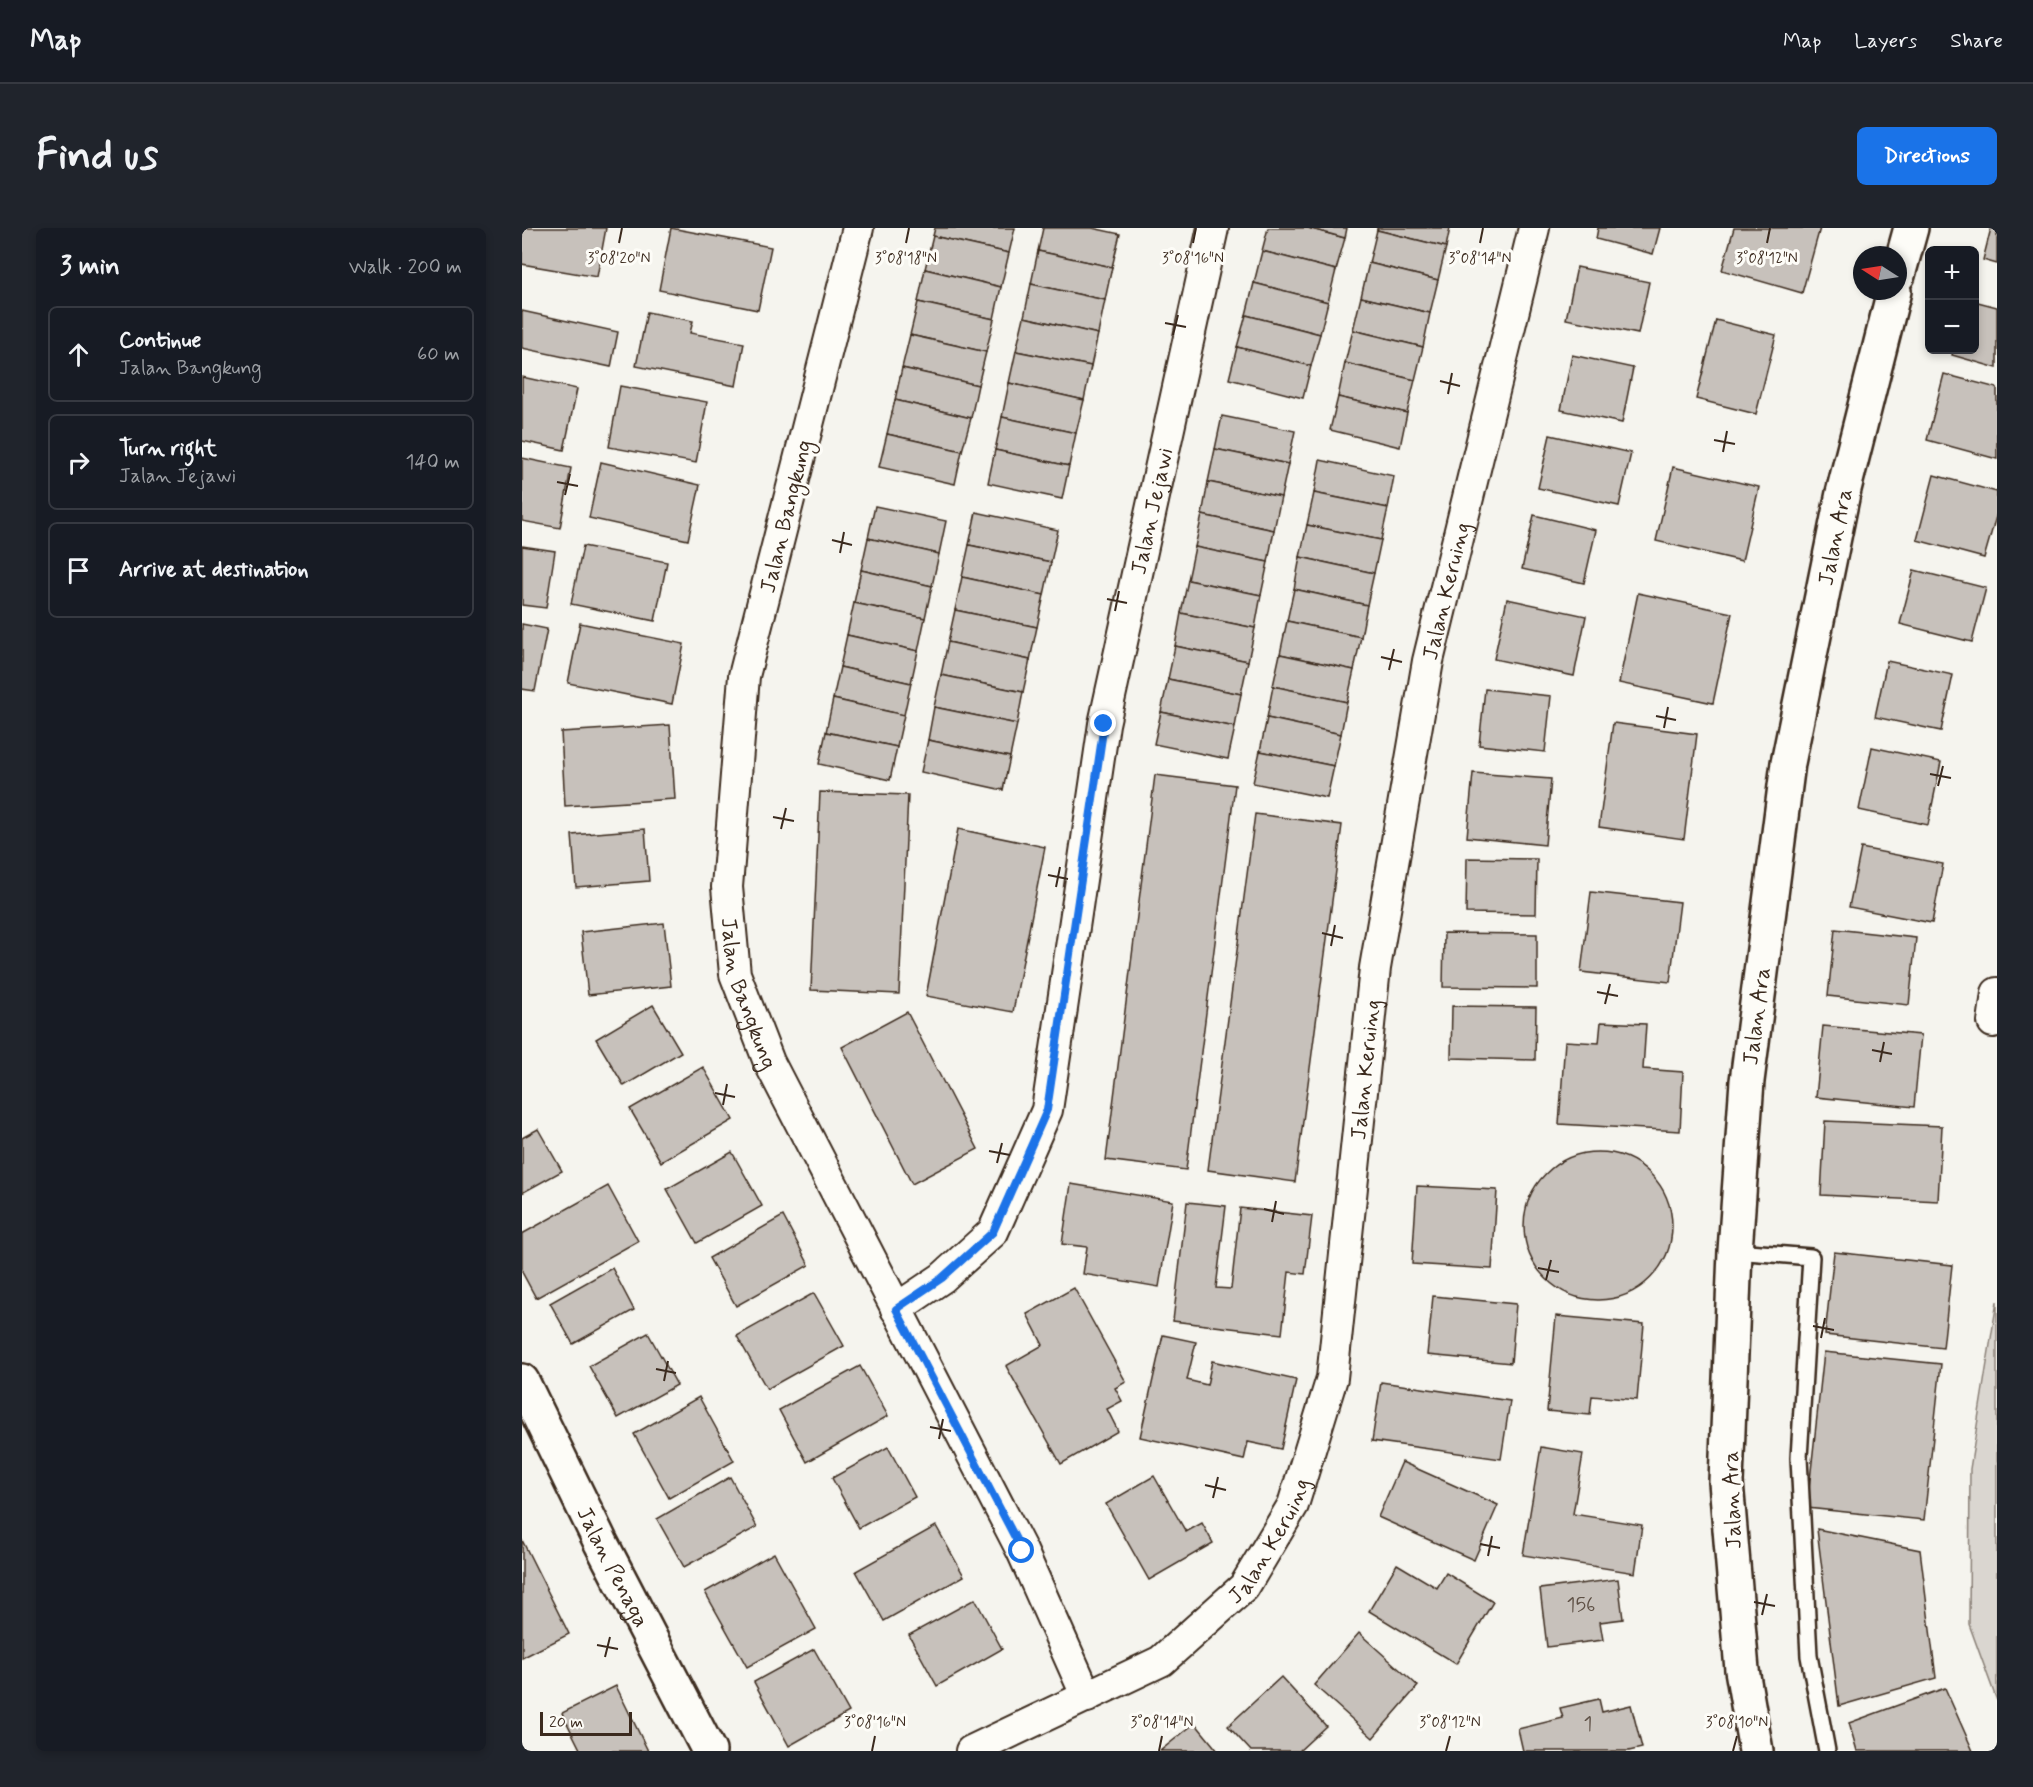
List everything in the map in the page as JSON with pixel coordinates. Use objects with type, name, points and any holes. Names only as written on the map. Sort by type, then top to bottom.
[{"type":"street","name":"Jalan Bangkung","points":[[858,228],[744,676],[727,887],[735,974],[769,1062],[1022,1551],[1087,1697]]},
{"type":"street","name":"Jalan Jejawi","points":[[896,1309],[942,1278],[993,1232],[1047,1110],[1104,724],[1213,228]]},
{"type":"street","name":"Jalan Keruing","points":[[971,1751],[1161,1661],[1244,1587],[1293,1505],[1329,1389],[1375,968],[1424,685],[1534,228]]},
{"type":"street","points":[[1906,246],[1911,228]]},
{"type":"street","name":"Jalan Ara","points":[[1756,1751],[1742,1670],[1726,1482],[1736,1251],[1747,1081],[1788,763],[1843,493],[1892,300]]},
{"type":"street","name":"Jalan Penaga","points":[[522,1381],[601,1543],[709,1751]]},
{"type":"lane","points":[[1736,1251],[1811,1257],[1799,1458],[1809,1656],[1827,1751]]},
{"type":"shaded area","points":[[1997,1301],[1997,1701],[1969,1624],[1970,1469]]},
{"type":"building","points":[[522,228],[606,228],[597,277],[522,264]]},
{"type":"building","points":[[671,228],[771,247],[758,310],[659,290]]},
{"type":"building","points":[[935,228],[1015,228],[1009,253],[933,236]]},
{"type":"building","points":[[1043,228],[1092,228],[1120,234],[1112,267],[1038,251]]},
{"type":"building","points":[[1268,228],[1308,228],[1345,238],[1336,270],[1262,251]]},
{"type":"building","points":[[1308,228],[1347,228],[1345,238]]},
{"type":"building","points":[[1377,228],[1450,228],[1446,247],[1377,230]]},
{"type":"building","points":[[1598,228],[1660,228],[1653,254],[1596,239]]},
{"type":"building","points":[[1734,228],[1820,228],[1802,293],[1722,270]]},
{"type":"building","points":[[1991,228],[1997,228],[1997,264],[1983,260]]},
{"type":"building","points":[[1377,230],[1446,247],[1438,280],[1369,263]]},
{"type":"building","points":[[933,236],[1009,253],[1001,287],[925,269]]},
{"type":"building","points":[[1038,251],[1112,267],[1105,300],[1031,284]]},
{"type":"building","points":[[1262,251],[1336,270],[1328,302],[1254,283]]},
{"type":"building","points":[[1369,263],[1438,280],[1430,313],[1361,297]]},
{"type":"building","points":[[1577,267],[1649,282],[1638,334],[1566,319]]},
{"type":"building","points":[[925,269],[1001,287],[994,319],[918,302]]},
{"type":"building","points":[[1254,283],[1328,302],[1320,334],[1246,315]]},
{"type":"building","points":[[1031,284],[1105,300],[1098,334],[1024,317]]},
{"type":"building","points":[[1361,297],[1430,313],[1423,347],[1353,330]]},
{"type":"building","points":[[918,302],[994,319],[986,352],[910,335]]},
{"type":"building","points":[[1979,302],[1997,307],[1997,368],[1952,355],[1979,354]]},
{"type":"building","points":[[522,311],[618,332],[611,367],[522,348]]},
{"type":"building","points":[[647,312],[693,321],[690,333],[744,343],[736,386],[636,366]]},
{"type":"building","points":[[1246,315],[1320,334],[1311,366],[1237,347]]},
{"type":"building","points":[[1024,317],[1098,334],[1091,366],[1016,351]]},
{"type":"building","points":[[1716,320],[1776,335],[1756,414],[1696,399]]},
{"type":"building","points":[[1353,330],[1423,347],[1415,380],[1345,363]]},
{"type":"building","points":[[910,335],[986,352],[978,385],[902,368]]},
{"type":"building","points":[[1237,347],[1311,366],[1303,398],[1229,379]]},
{"type":"building","points":[[1016,351],[1091,366],[1084,400],[1009,383]]},
{"type":"building","points":[[1572,355],[1633,368],[1622,423],[1561,410]]},
{"type":"building","points":[[1345,363],[1415,380],[1407,413],[1338,397]]},
{"type":"building","points":[[902,368],[978,385],[971,418],[895,400]]},
{"type":"building","points":[[1944,374],[1997,388],[1997,459],[1927,440]]},
{"type":"building","points":[[522,377],[577,389],[564,450],[522,441]]},
{"type":"building","points":[[1009,383],[1084,400],[1076,433],[1002,417]]},
{"type":"building","points":[[620,386],[707,402],[696,463],[609,447]]},
{"type":"building","points":[[1338,397],[1407,413],[1400,447],[1330,430]]},
{"type":"building","points":[[895,400],[971,418],[962,451],[887,434]]},
{"type":"building","points":[[1222,416],[1295,431],[1288,464],[1215,449]]},
{"type":"building","points":[[1002,417],[1076,433],[1069,466],[995,450]]},
{"type":"building","points":[[887,434],[962,451],[955,484],[879,467]]},
{"type":"building","points":[[1550,435],[1631,453],[1619,506],[1538,488]]},
{"type":"building","points":[[1215,449],[1288,464],[1281,497],[1208,482]]},
{"type":"building","points":[[995,450],[1069,466],[1062,499],[988,483]]},
{"type":"building","points":[[522,458],[571,468],[560,528],[522,521]]},
{"type":"building","points":[[1320,460],[1394,476],[1388,508],[1314,493]]},
{"type":"building","points":[[601,462],[700,485],[688,540],[589,518]]},
{"type":"building","points":[[1673,467],[1759,487],[1742,561],[1656,541]]},
{"type":"building","points":[[1934,475],[1997,492],[1997,513],[1984,558],[1917,540]]},
{"type":"building","points":[[1208,482],[1281,497],[1274,530],[1202,515]]},
{"type":"building","points":[[1314,493],[1388,508],[1381,540],[1307,525]]},
{"type":"building","points":[[875,506],[946,521],[939,554],[868,538]]},
{"type":"building","points":[[976,512],[1058,530],[1051,562],[969,545]]},
{"type":"building","points":[[1202,515],[1274,530],[1268,562],[1195,547]]},
{"type":"building","points":[[1534,515],[1596,530],[1584,583],[1522,569]]},
{"type":"building","points":[[1307,525],[1381,540],[1374,573],[1300,557]]},
{"type":"building","points":[[868,538],[939,554],[932,586],[861,570]]},
{"type":"building","points":[[969,545],[1051,562],[1044,595],[962,577]]},
{"type":"building","points":[[522,546],[555,551],[546,608],[522,605]]},
{"type":"building","points":[[583,546],[667,562],[655,621],[571,604]]},
{"type":"building","points":[[1195,547],[1268,562],[1261,595],[1188,580]]},
{"type":"building","points":[[1300,557],[1374,573],[1367,605],[1294,589]]},
{"type":"building","points":[[861,570],[932,586],[925,618],[854,603]]},
{"type":"building","points":[[1914,570],[1986,588],[1972,642],[1900,624]]},
{"type":"building","points":[[962,577],[1044,595],[1037,627],[955,610]]},
{"type":"building","points":[[1188,580],[1261,595],[1255,628],[1181,613]]},
{"type":"building","points":[[1294,589],[1367,605],[1361,637],[1287,621]]},
{"type":"building","points":[[1638,593],[1732,613],[1713,703],[1619,683]]},
{"type":"building","points":[[1507,599],[1586,616],[1574,676],[1494,659]]},
{"type":"building","points":[[854,603],[925,618],[918,651],[847,635]]},
{"type":"building","points":[[955,610],[1037,627],[1030,660],[948,642]]},
{"type":"building","points":[[1181,613],[1255,628],[1248,661],[1175,646]]},
{"type":"building","points":[[1287,621],[1361,637],[1354,670],[1280,654]]},
{"type":"building","points":[[580,623],[684,644],[672,704],[568,683]]},
{"type":"building","points":[[522,624],[547,629],[535,691],[522,689]]},
{"type":"building","points":[[847,635],[918,651],[911,683],[840,667]]},
{"type":"building","points":[[948,642],[1030,660],[1023,692],[941,675]]},
{"type":"building","points":[[1175,646],[1248,661],[1241,694],[1168,679]]},
{"type":"building","points":[[1280,654],[1354,670],[1347,702],[1273,686]]},
{"type":"building","points":[[1887,661],[1953,675],[1941,731],[1875,717]]},
{"type":"building","points":[[840,667],[911,683],[904,715],[833,699]]},
{"type":"building","points":[[941,675],[1023,692],[1017,724],[934,707]]},
{"type":"building","points":[[1168,679],[1241,694],[1235,727],[1161,712]]},
{"type":"building","points":[[1273,686],[1347,702],[1341,734],[1267,718]]},
{"type":"building","points":[[1485,689],[1551,696],[1545,752],[1479,745]]},
{"type":"building","points":[[833,699],[904,715],[897,747],[826,732]]},
{"type":"building","points":[[934,707],[1017,724],[1010,757],[928,740]]},
{"type":"building","points":[[1161,712],[1235,727],[1228,759],[1154,744]]},
{"type":"building","points":[[1267,718],[1341,734],[1334,766],[1260,751]]},
{"type":"building","points":[[1613,723],[1697,734],[1684,839],[1599,827]]},
{"type":"building","points":[[670,725],[675,799],[565,806],[561,732]]},
{"type":"building","points":[[826,732],[897,747],[890,780],[819,764]]},
{"type":"building","points":[[928,740],[1010,757],[1003,790],[921,772]]},
{"type":"building","points":[[1872,747],[1941,762],[1928,825],[1859,810]]},
{"type":"building","points":[[1260,751],[1334,766],[1327,798],[1253,783]]},
{"type":"building","points":[[1473,773],[1551,779],[1545,845],[1467,837]]},
{"type":"building","points":[[1155,775],[1235,785],[1186,1170],[1106,1160]]},
{"type":"building","points":[[820,792],[908,795],[899,994],[811,990]]},
{"type":"building","points":[[1255,814],[1342,825],[1295,1182],[1208,1170]]},
{"type":"building","points":[[645,829],[649,881],[576,887],[572,835]]},
{"type":"building","points":[[958,829],[1045,847],[1013,1012],[926,996]]},
{"type":"building","points":[[1861,848],[1943,864],[1932,923],[1849,907]]},
{"type":"building","points":[[1467,858],[1537,859],[1536,914],[1466,913]]},
{"type":"building","points":[[1591,892],[1680,902],[1670,982],[1581,972]]},
{"type":"building","points":[[664,923],[671,986],[588,995],[581,932]]},
{"type":"building","points":[[1835,929],[1916,938],[1909,1005],[1828,996]]},
{"type":"building","points":[[1444,933],[1537,934],[1537,988],[1443,987]]},
{"type":"building","points":[[653,1005],[681,1052],[624,1086],[596,1039]]},
{"type":"building","points":[[1452,1006],[1536,1007],[1535,1060],[1451,1058]]},
{"type":"building","points":[[907,1012],[978,1149],[912,1184],[842,1047]]},
{"type":"building","points":[[1601,1022],[1646,1024],[1643,1069],[1683,1072],[1680,1131],[1559,1124],[1565,1041],[1599,1043]]},
{"type":"building","points":[[1823,1026],[1921,1035],[1914,1107],[1816,1097]]},
{"type":"building","points":[[703,1067],[733,1120],[661,1162],[630,1109]]},
{"type":"building","points":[[1825,1121],[1942,1126],[1938,1201],[1821,1195]]},
{"type":"building","points":[[538,1129],[562,1171],[522,1193],[522,1138]]},
{"type":"building","points":[[732,1152],[762,1206],[697,1243],[667,1189]]},
{"type":"building","points":[[1598,1152],[1612,1153],[1626,1158],[1639,1164],[1650,1174],[1660,1185],[1666,1198],[1671,1212],[1671,1240],[1666,1254],[1660,1267],[1650,1278],[1639,1288],[1626,1294],[1612,1299],[1598,1300],[1584,1299],[1570,1294],[1557,1288],[1546,1278],[1536,1267],[1530,1254],[1525,1240],[1524,1226],[1525,1212],[1530,1198],[1536,1185],[1546,1174],[1557,1164],[1570,1158],[1584,1153]]},
{"type":"building","points":[[1071,1184],[1173,1201],[1159,1287],[1083,1274],[1087,1247],[1062,1244]]},
{"type":"building","points":[[608,1186],[638,1241],[536,1298],[522,1272],[522,1234]]},
{"type":"building","points":[[1417,1186],[1497,1190],[1492,1269],[1412,1264]]},
{"type":"building","points":[[1187,1202],[1226,1206],[1216,1288],[1231,1289],[1240,1208],[1312,1216],[1305,1274],[1289,1272],[1282,1334],[1173,1321]]},
{"type":"building","points":[[783,1216],[809,1265],[736,1306],[709,1258]]},
{"type":"building","points":[[1834,1252],[1952,1265],[1943,1348],[1825,1335]]},
{"type":"building","points":[[612,1268],[634,1310],[573,1344],[550,1303]]},
{"type":"building","points":[[1074,1288],[1126,1382],[1115,1388],[1122,1401],[1107,1409],[1118,1431],[1061,1464],[1006,1366],[1043,1345],[1027,1314]]},
{"type":"building","points":[[814,1293],[844,1346],[767,1389],[737,1336]]},
{"type":"building","points":[[1433,1296],[1516,1304],[1511,1363],[1427,1355]]},
{"type":"building","points":[[1556,1316],[1644,1324],[1637,1400],[1592,1396],[1590,1415],[1547,1411]]},
{"type":"building","points":[[648,1333],[677,1385],[618,1418],[589,1366]]},
{"type":"building","points":[[1163,1335],[1196,1342],[1187,1380],[1207,1385],[1212,1361],[1296,1380],[1281,1449],[1248,1442],[1244,1460],[1140,1437]]},
{"type":"building","points":[[1824,1352],[1941,1364],[1924,1520],[1807,1508]]},
{"type":"building","points":[[860,1366],[888,1416],[807,1462],[779,1410]]},
{"type":"building","points":[[1381,1382],[1510,1401],[1501,1459],[1372,1441]]},
{"type":"building","points":[[699,1397],[734,1461],[669,1498],[634,1434]]},
{"type":"building","points":[[888,1447],[915,1497],[859,1528],[832,1478]]},
{"type":"building","points":[[1541,1447],[1583,1454],[1573,1514],[1642,1525],[1635,1573],[1523,1555]]},
{"type":"building","points":[[1402,1462],[1498,1505],[1474,1560],[1378,1517]]},
{"type":"building","points":[[1154,1476],[1186,1532],[1202,1523],[1213,1543],[1149,1580],[1106,1504]]},
{"type":"building","points":[[730,1477],[757,1527],[684,1567],[657,1519]]},
{"type":"building","points":[[936,1526],[964,1576],[884,1621],[856,1571]]},
{"type":"building","points":[[1817,1529],[1920,1550],[1936,1678],[1839,1706]]},
{"type":"building","points":[[522,1540],[569,1634],[522,1658]]},
{"type":"building","points":[[774,1553],[816,1629],[747,1667],[705,1592]]},
{"type":"building","points":[[1397,1564],[1437,1588],[1446,1573],[1493,1602],[1456,1664],[1369,1611]]},
{"type":"building","points":[[1618,1579],[1623,1619],[1600,1622],[1603,1640],[1547,1647],[1540,1589]]},
{"type":"building","points":[[975,1599],[1002,1649],[937,1686],[909,1635]]},
{"type":"building","points":[[1359,1633],[1418,1686],[1373,1738],[1314,1685]]},
{"type":"building","points":[[814,1649],[849,1712],[789,1746],[754,1682]]},
{"type":"building","points":[[1281,1677],[1326,1726],[1299,1751],[1251,1751],[1228,1726]]},
{"type":"building","points":[[616,1686],[648,1751],[581,1751],[562,1713]]},
{"type":"building","points":[[1945,1688],[1973,1751],[1857,1751],[1849,1723]]},
{"type":"building","points":[[1599,1699],[1602,1712],[1631,1705],[1642,1748],[1629,1751],[1523,1751],[1518,1729],[1563,1718],[1560,1708]]},
{"type":"building","points":[[1195,1723],[1218,1751],[1160,1751]]},
{"type":"route","points":[[1022,1551],[896,1309],[942,1278],[993,1232],[1047,1110],[1104,724]]}]
